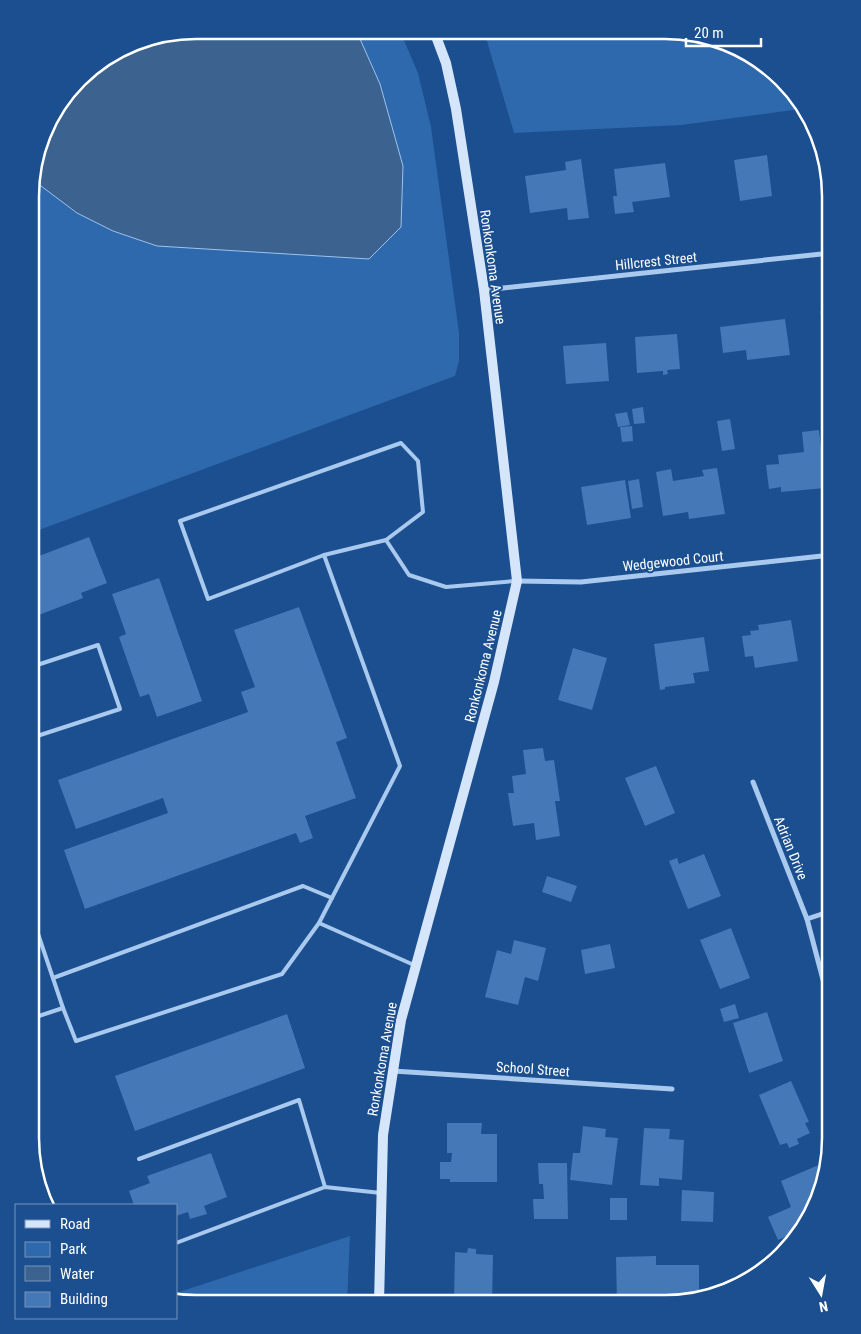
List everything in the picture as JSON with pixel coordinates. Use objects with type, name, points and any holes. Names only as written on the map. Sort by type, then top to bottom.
[{"type":"street","name":"Ronkonkoma Avenue","points":[[379,1295],[382,1135],[401,1020],[494,682],[518,581],[484,290],[456,109],[446,63],[437,39]]},
{"type":"street","name":"Hillcrest Street","points":[[484,290],[822,254]]},
{"type":"street","name":"Wedgewood Court","points":[[518,581],[581,582],[822,556]]},
{"type":"street","name":"Adrian Drive","points":[[753,782],[807,919],[822,976]]},
{"type":"street","points":[[807,919],[822,914]]},
{"type":"street","name":"School Street","points":[[392,1071],[672,1089]]},
{"type":"lane","points":[[401,443],[418,461],[423,512],[386,540],[324,555],[208,599],[180,520],[401,443]]},
{"type":"lane","points":[[386,540],[409,575],[437,584],[446,586],[518,581]]},
{"type":"lane","points":[[39,937],[76,1041],[282,974],[319,923],[400,766],[324,555]]},
{"type":"lane","points":[[39,664],[98,645],[120,709],[39,735]]},
{"type":"lane","points":[[53,978],[303,886],[332,898]]},
{"type":"lane","points":[[319,923],[416,966]]},
{"type":"lane","points":[[39,1016],[63,1008]]},
{"type":"lane","points":[[139,1159],[299,1100],[325,1187]]},
{"type":"lane","points":[[178,1242],[325,1187],[381,1193]]},
{"type":"green space","points":[[360,39],[403,39],[418,73],[431,127],[459,333],[459,361],[455,376],[39,530],[40,185],[77,213],[113,231],[157,246],[401,227],[403,166],[380,84]]},
{"type":"green space","points":[[486,39],[666,39],[706,44],[726,51],[761,71],[790,100],[796,110],[681,125],[514,133]]},
{"type":"green space","points":[[350,1236],[347,1295],[195,1295],[178,1294],[178,1292]]},
{"type":"water","points":[[360,39],[380,84],[403,166],[401,227],[369,259],[157,246],[113,231],[77,213],[40,185],[44,155],[55,126],[65,108],[92,78],[108,65],[145,47],[175,40]]},
{"type":"building","points":[[767,155],[772,196],[740,201],[734,160]]},
{"type":"building","points":[[581,159],[589,218],[568,220],[567,208],[530,213],[525,176],[566,170],[565,162]]},
{"type":"building","points":[[665,163],[670,197],[632,202],[634,212],[615,214],[613,196],[617,196],[614,169]]},
{"type":"building","points":[[785,319],[790,355],[747,360],[746,350],[723,353],[720,327]]},
{"type":"building","points":[[677,334],[680,369],[667,370],[668,374],[663,375],[663,371],[637,373],[635,337]]},
{"type":"building","points":[[606,343],[609,381],[566,384],[563,346]]},
{"type":"building","points":[[643,407],[645,423],[634,424],[632,409]]},
{"type":"building","points":[[627,412],[630,425],[618,427],[615,414]]},
{"type":"building","points":[[730,419],[735,449],[722,451],[717,421]]},
{"type":"building","points":[[632,426],[633,441],[622,442],[620,427]]},
{"type":"building","points":[[819,430],[822,459],[822,488],[781,492],[781,487],[769,489],[766,465],[779,464],[778,455],[804,452],[802,432]]},
{"type":"building","points":[[717,468],[725,514],[689,519],[688,512],[663,516],[656,472],[671,469],[673,481],[704,476],[702,470]]},
{"type":"building","points":[[639,479],[643,507],[632,509],[628,481]]},
{"type":"building","points":[[625,480],[631,518],[587,525],[581,487]]},
{"type":"building","points":[[89,537],[107,583],[81,593],[83,598],[39,615],[39,556]]},
{"type":"building","points":[[159,578],[202,701],[157,717],[149,694],[140,697],[119,637],[126,634],[112,594]]},
{"type":"building","points":[[299,607],[347,738],[336,742],[356,798],[305,816],[313,838],[300,843],[296,833],[85,909],[64,850],[168,813],[163,798],[76,829],[58,780],[248,712],[241,692],[255,687],[234,630]]},
{"type":"building","points":[[791,620],[798,661],[755,668],[753,656],[745,657],[742,636],[751,635],[750,631],[759,630],[758,625]]},
{"type":"building","points":[[704,637],[709,671],[693,673],[695,683],[665,687],[665,689],[660,690],[654,644]]},
{"type":"building","points":[[573,648],[607,658],[592,710],[558,700]]},
{"type":"building","points":[[543,748],[545,761],[554,760],[560,801],[555,801],[560,836],[536,840],[534,823],[513,826],[508,793],[514,793],[512,776],[526,774],[523,750]]},
{"type":"building","points":[[656,766],[675,813],[645,826],[625,778]]},
{"type":"building","points":[[704,854],[721,896],[688,909],[669,861],[677,858],[679,864]]},
{"type":"building","points":[[547,876],[577,886],[571,902],[542,892]]},
{"type":"building","points":[[731,928],[750,978],[720,989],[700,940]]},
{"type":"building","points":[[514,940],[546,948],[538,981],[525,977],[518,1005],[485,997],[497,950],[511,954]]},
{"type":"building","points":[[610,944],[615,968],[585,974],[581,950]]},
{"type":"building","points":[[735,1004],[739,1018],[724,1022],[720,1009]]},
{"type":"building","points":[[767,1012],[783,1061],[749,1073],[733,1023]]},
{"type":"building","points":[[287,1014],[305,1068],[135,1131],[115,1076]]},
{"type":"building","points":[[791,1081],[809,1122],[805,1123],[810,1133],[797,1139],[799,1144],[789,1148],[787,1143],[780,1145],[759,1095]]},
{"type":"building","points":[[447,1123],[482,1123],[481,1134],[497,1134],[497,1182],[450,1182],[450,1179],[440,1179],[440,1162],[451,1162],[452,1153],[447,1153]]},
{"type":"building","points":[[583,1126],[606,1129],[605,1137],[618,1138],[612,1185],[570,1180],[573,1153],[580,1153]]},
{"type":"building","points":[[644,1128],[670,1129],[669,1139],[684,1140],[682,1180],[659,1178],[659,1186],[640,1185]]},
{"type":"building","points":[[211,1153],[227,1197],[204,1206],[207,1214],[190,1219],[188,1212],[178,1215],[178,1204],[134,1204],[129,1191],[150,1183],[147,1176]]},
{"type":"building","points":[[538,1163],[567,1163],[568,1219],[534,1219],[533,1199],[544,1199],[543,1184],[539,1184]]},
{"type":"building","points":[[820,1165],[814,1189],[801,1217],[788,1236],[778,1240],[768,1217],[791,1207],[781,1181]]},
{"type":"building","points":[[682,1190],[714,1192],[713,1222],[681,1221]]},
{"type":"building","points":[[610,1198],[627,1198],[627,1220],[610,1220]]},
{"type":"building","points":[[468,1248],[476,1249],[476,1254],[493,1255],[492,1295],[454,1295],[455,1252],[467,1253]]},
{"type":"building","points":[[656,1256],[656,1265],[699,1265],[699,1291],[676,1295],[617,1295],[616,1257]]}]
